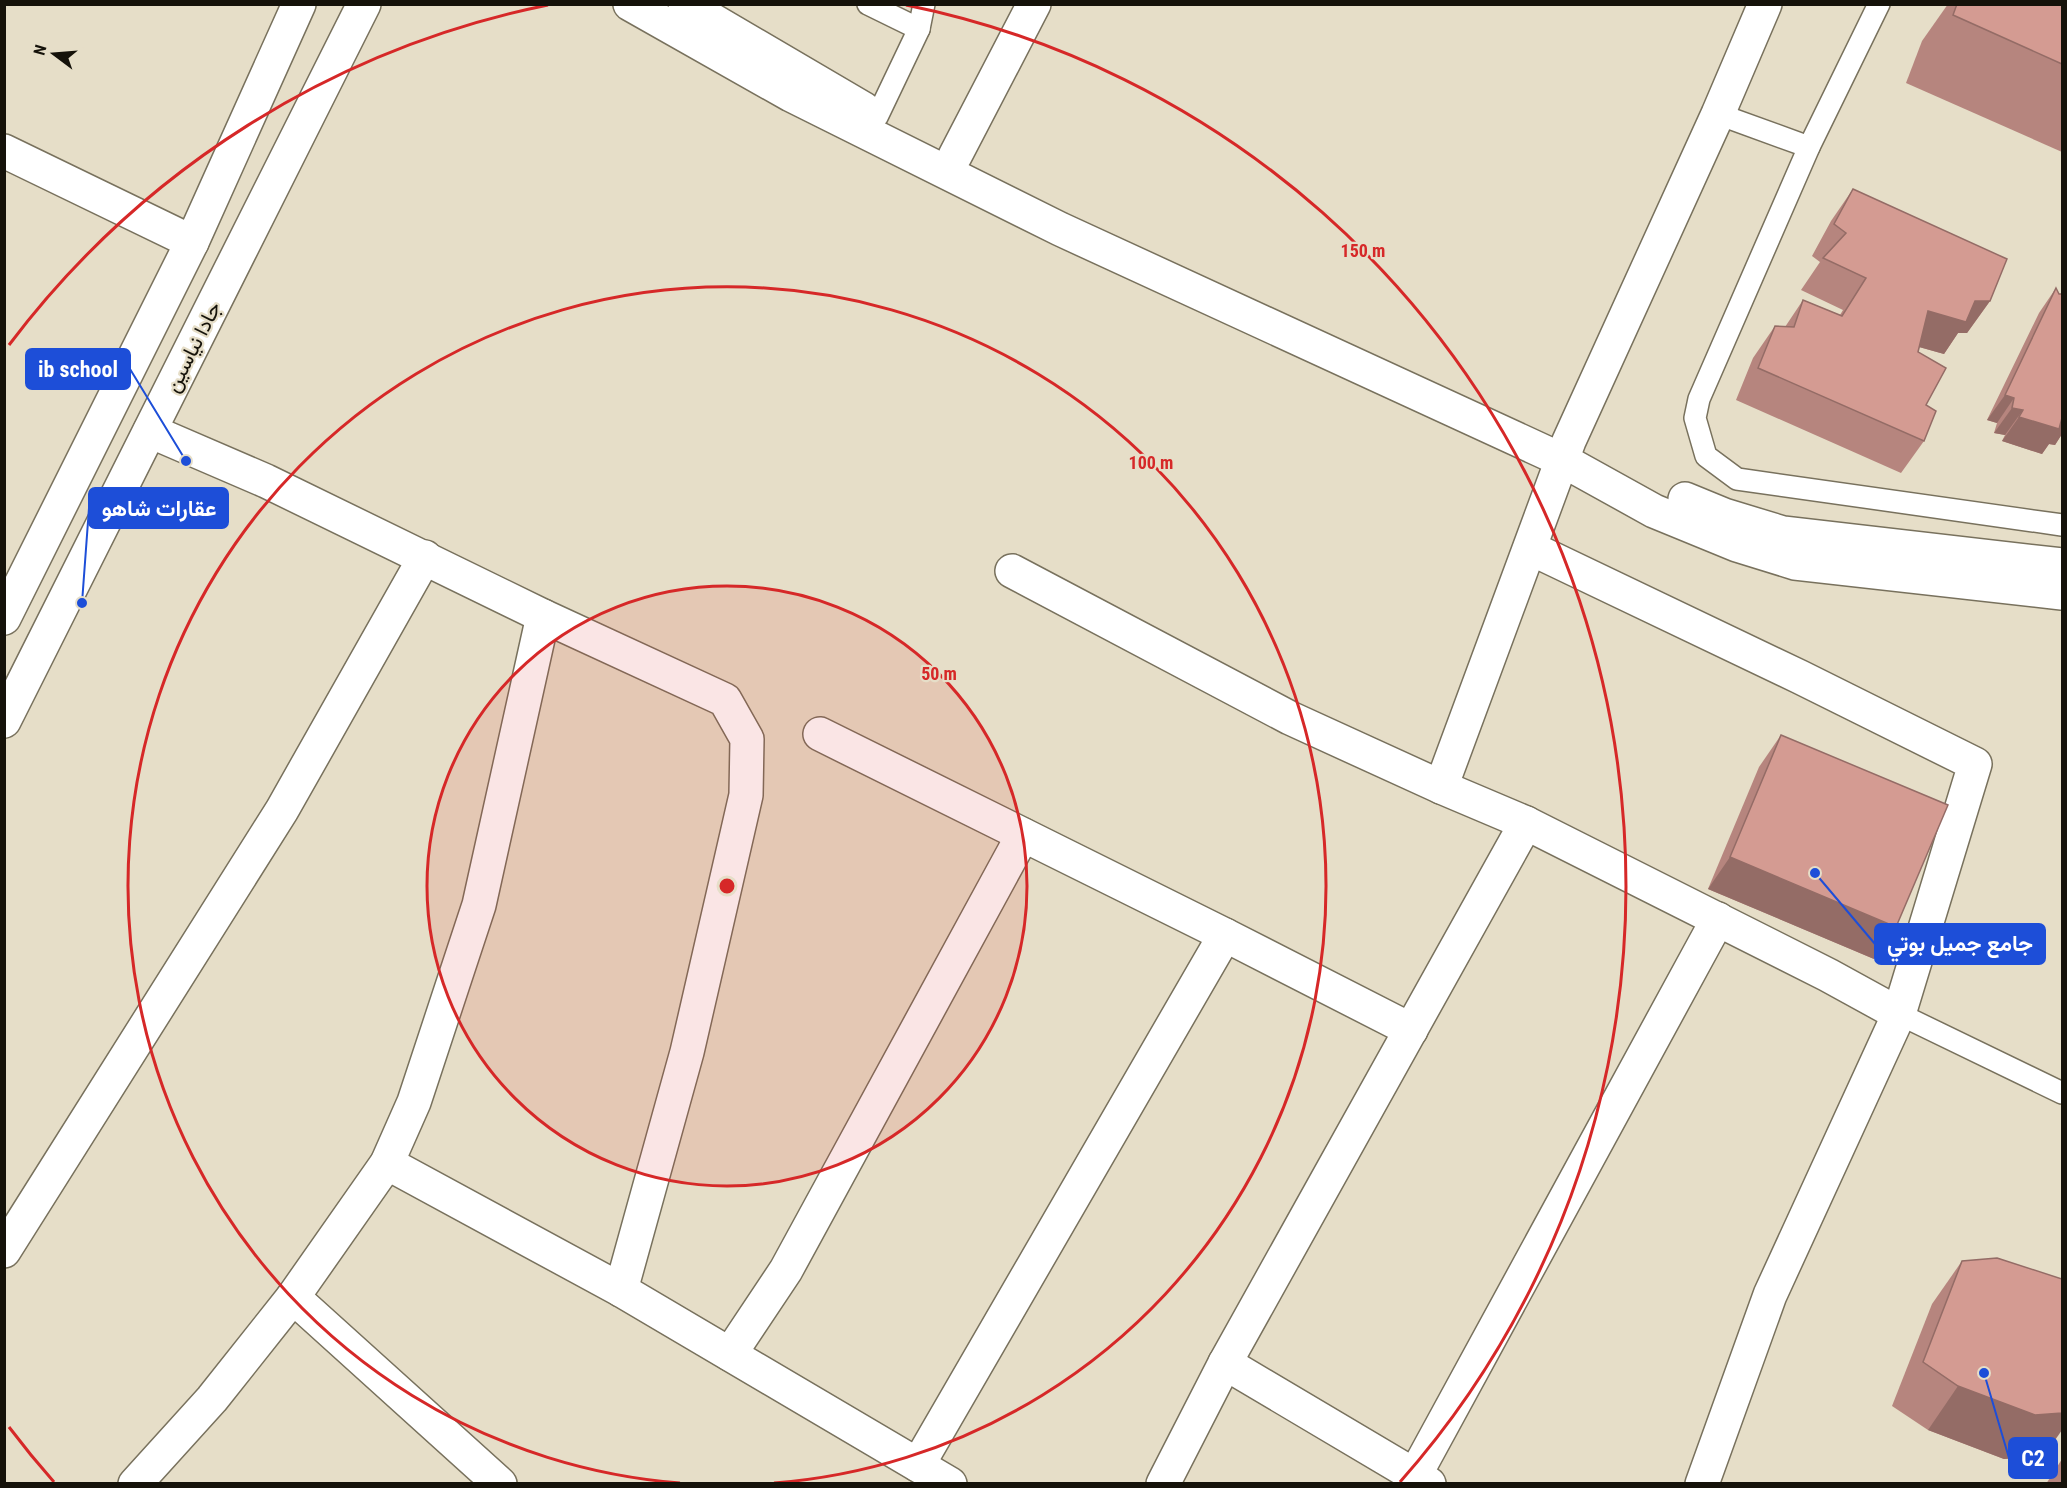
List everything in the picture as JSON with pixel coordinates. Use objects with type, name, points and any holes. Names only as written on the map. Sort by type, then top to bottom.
[{"type":"street","points":[[4,618],[192,242],[299,4]]},
{"type":"street","name":"جادا نیاسین","points":[[4,721],[364,4]]},
{"type":"street","points":[[630,4],[791,95],[1060,229],[1565,451],[1724,515],[1783,533],[2062,565]]},
{"type":"street","points":[[685,4],[877,117],[1565,451],[1654,511],[1737,545],[1795,563],[2062,593]]},
{"type":"street","points":[[955,156],[1034,4]]},
{"type":"street","points":[[1441,787],[1565,451],[1718,114],[1765,4]]},
{"type":"street","points":[[4,151],[192,242]]},
{"type":"street","points":[[163,301],[206,322]]},
{"type":"street","points":[[150,431],[266,481],[543,616],[725,700],[747,739],[746,795],[687,1052],[621,1290]]},
{"type":"street","points":[[1530,548],[1975,764],[1899,1014],[1770,1295],[1702,1484]]},
{"type":"street","points":[[4,1251],[282,810],[425,557]]},
{"type":"street","points":[[1012,571],[1290,718],[1526,823],[1719,919],[1899,1014]]},
{"type":"street","points":[[135,1484],[212,1399],[294,1297],[387,1163],[414,1102],[479,904],[543,616]]},
{"type":"street","points":[[820,734],[1412,1030]]},
{"type":"street","points":[[1163,1484],[1225,1364],[1526,823]]},
{"type":"street","points":[[730,1354],[786,1270],[1023,835]]},
{"type":"street","points":[[1225,1364],[1422,1479],[1719,919]]},
{"type":"street","points":[[918,1465],[1225,935]]},
{"type":"street","points":[[387,1163],[621,1290],[950,1484]]},
{"type":"street","points":[[294,1297],[500,1484]]},
{"type":"lane","points":[[868,4],[919,29]]},
{"type":"lane","points":[[877,117],[919,29],[924,4]]},
{"type":"lane","points":[[1879,4],[1809,147],[1699,399],[1695,418],[1706,456],[1737,479],[2062,525]]},
{"type":"lane","points":[[1718,114],[1809,147]]},
{"type":"lane","points":[[1899,1014],[2062,1093]]},
{"type":"building","points":[[1957,4],[2062,4],[2062,64],[1953,15]]},
{"type":"building","points":[[1853,189],[2007,259],[1990,301],[1975,301],[1966,322],[1928,311],[1918,352],[1946,368],[1926,405],[1936,411],[1924,441],[1758,368],[1775,326],[1794,327],[1803,300],[1842,316],[1866,278],[1823,258],[1846,233],[1834,224]]},
{"type":"building","points":[[2056,288],[2059,294],[2062,294],[2062,418],[2059,429],[2019,417],[2023,410],[2012,408],[2014,398],[2005,395]]},
{"type":"building","points":[[1781,735],[1948,805],[1896,927],[1730,857]]},
{"type":"building","points":[[1997,1258],[2062,1279],[2062,1413],[2035,1415],[1958,1386],[1923,1362],[1962,1261]]},
{"type":"place","name":"ib school","points":[[186,461]]},
{"type":"place","name":"عقارات شاهو","points":[[82,603]]},
{"type":"place","name":"جامع جميل بوتي","points":[[1815,873]]},
{"type":"place","name":"C2","points":[[1984,1373]]}]
